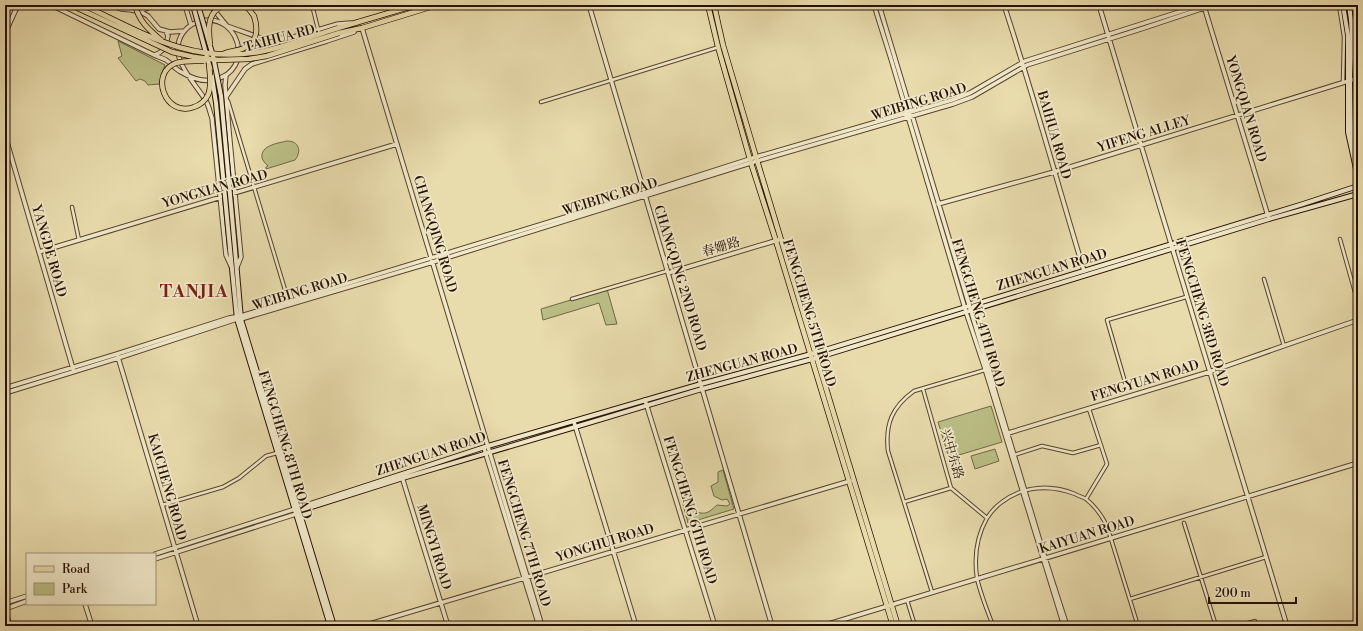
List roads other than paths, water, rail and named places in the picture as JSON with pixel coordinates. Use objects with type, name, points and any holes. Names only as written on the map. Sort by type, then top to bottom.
[{"type":"main road","name":"TAIHUA RD.","points":[[71,5],[172,52],[194,57],[228,60],[267,56],[339,31]]},
{"type":"main road","name":"TAIHUA RD.","points":[[83,5],[165,43],[204,54],[240,55],[261,52],[339,31]]},
{"type":"main road","points":[[136,5],[138,15],[148,28],[165,43]]},
{"type":"main road","name":"FENGCHENG 8TH ROAD","points":[[198,5],[217,70],[221,96],[235,249],[239,318]]},
{"type":"main road","points":[[210,44],[208,30],[212,15],[221,6],[225,5]]},
{"type":"main road","points":[[219,55],[244,48],[253,41],[257,31],[254,16],[248,8],[242,5]]},
{"type":"main road","points":[[339,31],[360,22],[416,5]]},
{"type":"main road","points":[[339,31],[362,28],[436,5]]},
{"type":"main road","name":"FENGCHENG 5TH ROAD","points":[[708,5],[756,159],[778,240],[889,605],[893,626]]},
{"type":"main road","name":"FENGCHENG 5TH ROAD","points":[[714,5],[721,46],[750,161],[778,240]]},
{"type":"main road","points":[[1343,5],[1348,36],[1348,132],[1358,178]]},
{"type":"main road","points":[[1349,5],[1352,37],[1347,81],[1351,126],[1358,161]]},
{"type":"main road","name":"FENGCHENG 8TH ROAD","points":[[193,7],[209,65],[216,103],[231,267],[239,318],[280,452],[330,626]]},
{"type":"main road","points":[[209,65],[209,89],[203,102],[189,109],[183,109],[172,103],[165,95],[162,82],[167,70],[175,63],[185,60],[219,62],[228,60]]},
{"type":"main road","name":"ZHENGUAN ROAD","points":[[297,510],[486,447],[647,405],[969,311],[1268,217],[1358,186]]},
{"type":"main road","name":"ZHENGUAN ROAD","points":[[1268,217],[1358,194]]},
{"type":"main road","name":"ZHENGUAN ROAD","points":[[402,476],[488,453],[645,400],[701,384],[813,356],[967,306],[1084,271],[1172,247]]},
{"type":"main road","name":"FENGCHENG 8TH ROAD","points":[[297,510],[334,626]]},
{"type":"main road","name":"FENGCHENG 5TH ROAD","points":[[889,605],[898,626]]},
{"type":"street","points":[[5,33],[18,5]]},
{"type":"street","points":[[52,5],[154,56],[166,60],[180,72],[208,81],[217,80],[226,76],[235,65],[239,51],[238,42],[234,33],[210,5]]},
{"type":"street","points":[[110,5],[121,9],[141,12],[148,16],[159,29],[170,32],[184,31]]},
{"type":"street","points":[[131,10],[143,10],[154,5]]},
{"type":"street","points":[[185,5],[191,25]]},
{"type":"street","points":[[312,5],[318,29]]},
{"type":"street","name":"CHANGQING 2ND ROAD","points":[[589,5],[772,626]]},
{"type":"street","points":[[874,5],[909,114]]},
{"type":"street","points":[[878,5],[909,114]]},
{"type":"street","name":"BAIHUA ROAD","points":[[1004,5],[1023,64],[1084,271]]},
{"type":"street","name":"FENGCHENG 3RD ROAD","points":[[1100,5],[1186,296],[1287,626]]},
{"type":"street","name":"WEIBING ROAD","points":[[5,393],[117,356],[644,195],[756,159],[909,114],[953,104],[972,97],[1023,64],[1108,34],[1203,6],[1213,5]]},
{"type":"street","points":[[1339,5],[1344,37],[1347,81]]},
{"type":"street","name":"WEIBING ROAD","points":[[1023,64],[1110,39],[1203,6]]},
{"type":"street","name":"YONGQIAN ROAD","points":[[1203,6],[1268,217]]},
{"type":"street","points":[[188,75],[179,58],[178,49],[180,39],[184,31],[200,20],[210,19],[219,21],[227,26],[260,38],[287,38],[296,36]]},
{"type":"street","points":[[239,51],[249,50],[338,24],[360,22]]},
{"type":"street","points":[[289,303],[226,97],[245,69],[252,64],[362,28]]},
{"type":"street","name":"CHANGQING ROAD","points":[[362,28],[432,260],[486,447]]},
{"type":"street","points":[[154,56],[161,53],[167,42],[168,36],[165,31]]},
{"type":"street","points":[[541,102],[721,46]]},
{"type":"street","name":"FENGCHENG 8TH ROAD","points":[[188,75],[196,89],[206,101],[212,118],[226,256],[231,267]]},
{"type":"street","name":"FENGCHENG 8TH ROAD","points":[[226,76],[226,97],[241,258],[236,268]]},
{"type":"street","name":"YIFENG ALLEY","points":[[937,204],[1054,172],[1358,78]]},
{"type":"street","name":"FENGCHENG 4TH ROAD","points":[[909,114],[1006,434],[1014,455],[1044,559],[1067,626]]},
{"type":"street","points":[[214,128],[225,126],[229,131]]},
{"type":"street","name":"YANGDE ROAD","points":[[5,135],[73,370]]},
{"type":"street","name":"YONGXIAN ROAD","points":[[39,252],[397,144]]},
{"type":"street","points":[[72,207],[79,240]]},
{"type":"street","points":[[1340,239],[1358,303]]},
{"type":"street","name":"春姗路","points":[[667,272],[778,240]]},
{"type":"street","points":[[572,299],[667,272]]},
{"type":"street","points":[[1264,280],[1284,346]]},
{"type":"street","points":[[1125,382],[1107,320],[1186,296]]},
{"type":"street","name":"FENGCHENG 4TH ROAD","points":[[969,311],[985,370],[1024,491]]},
{"type":"street","name":"FENGYUAN ROAD","points":[[1006,434],[1209,372],[1358,320]]},
{"type":"street","name":"KAICHENG ROAD","points":[[117,356],[198,626]]},
{"type":"street","name":"WEIBING ROAD","points":[[5,388],[73,370]]},
{"type":"street","points":[[932,592],[888,451],[888,428],[894,412],[904,398],[914,391],[985,370]]},
{"type":"street","name":"兴中东路","points":[[923,389],[951,488],[987,518]]},
{"type":"street","name":"FENGCHENG 6TH ROAD","points":[[645,400],[715,626]]},
{"type":"street","points":[[1086,500],[1107,464],[1089,409]]},
{"type":"street","points":[[574,424],[636,626]]},
{"type":"street","points":[[1014,455],[1042,446],[1073,453],[1101,445]]},
{"type":"street","name":"FENGCHENG 7TH ROAD","points":[[486,447],[542,626]]},
{"type":"street","points":[[162,505],[224,487],[239,478],[266,456],[280,452]]},
{"type":"street","name":"KAIYUAN ROAD","points":[[822,626],[1358,463]]},
{"type":"street","name":"MINGYI ROAD","points":[[402,476],[448,626]]},
{"type":"street","name":"YONGHUI ROAD","points":[[363,626],[851,480]]},
{"type":"street","points":[[993,626],[977,579],[977,546],[982,526],[1001,502],[1024,491],[1049,487],[1068,492],[1086,500],[1102,516],[1111,538],[1138,626]]},
{"type":"street","points":[[904,502],[951,488]]},
{"type":"street","name":"ZHENGUAN ROAD","points":[[156,554],[174,550],[297,510]]},
{"type":"street","points":[[1184,523],[1216,626]]},
{"type":"street","name":"ZHENGUAN ROAD","points":[[156,559],[174,550]]},
{"type":"street","points":[[1130,599],[1266,557]]},
{"type":"street","points":[[1044,559],[1064,626]]},
{"type":"street","name":"FENGCHENG 7TH ROAD","points":[[526,578],[539,626]]},
{"type":"street","points":[[5,603],[26,596]]},
{"type":"street","points":[[908,600],[916,626]]},
{"type":"street","points":[[10,626],[5,609],[26,602]]},
{"type":"street","points":[[85,605],[92,626]]},
{"type":"street","points":[[1238,626],[1256,621]]},
{"type":"district","name":"TANJIA","points":[[194,292]]}]
